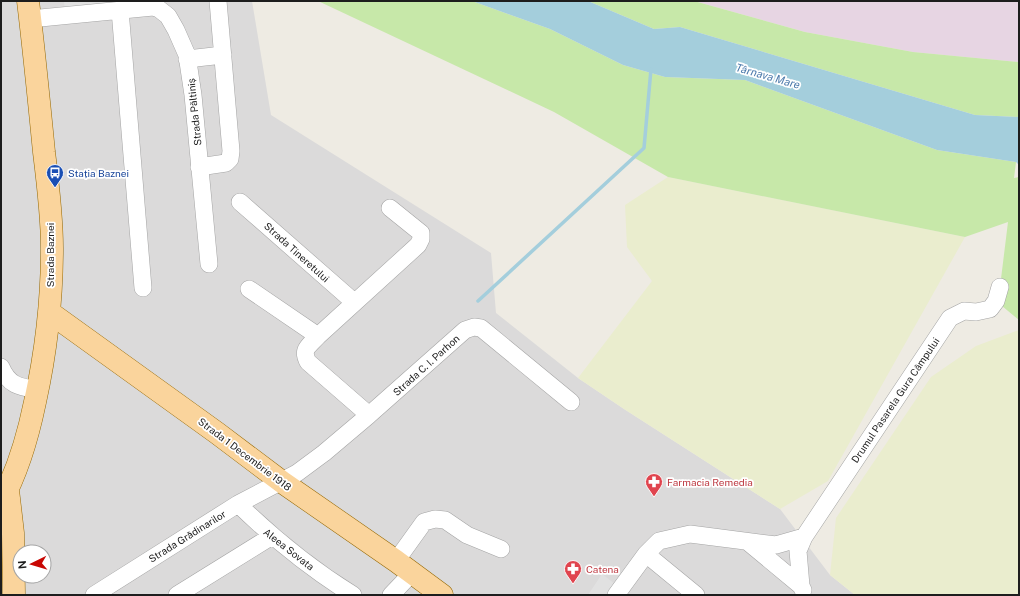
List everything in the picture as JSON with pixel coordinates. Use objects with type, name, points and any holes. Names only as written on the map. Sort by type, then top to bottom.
[{"type":"main road","name":"Strada Baznei","points":[[4,496],[25,443],[38,390],[46,342],[49,312],[52,248],[50,205],[29,10]]},
{"type":"main road","name":"Strada 1 Decembrie 1918","points":[[49,312],[217,433],[282,482],[442,595]]},
{"type":"main road","points":[[4,496],[14,533],[14,589]]},
{"type":"main road","points":[[1,553],[10,566],[14,589]]},
{"type":"street","points":[[200,167],[226,163],[230,158],[231,151],[218,1]]},
{"type":"street","name":"Strada Păltiniș","points":[[29,10],[120,10],[153,7],[159,9],[168,16],[176,30],[187,59],[193,95],[209,264]]},
{"type":"street","points":[[120,10],[144,288]]},
{"type":"street","points":[[187,59],[223,55]]},
{"type":"street","name":"Strada Tineretului","points":[[240,202],[354,302]]},
{"type":"street","points":[[369,415],[308,362],[305,356],[306,349],[318,336],[418,245],[421,239],[421,233],[390,208]]},
{"type":"street","name":"Drumul Pasarela Gura Câmpului","points":[[804,537],[950,318],[964,311],[976,312],[990,308],[996,301],[1000,287]]},
{"type":"street","points":[[249,289],[318,336]]},
{"type":"street","name":"Strada C. I. Parhon","points":[[282,482],[324,453],[465,330],[474,327],[481,328],[571,402]]},
{"type":"street","points":[[1,367],[4,375],[16,385],[38,390]]},
{"type":"street","name":"Strada Grădinarilor","points":[[100,593],[238,504],[282,482]]},
{"type":"street","name":"Aleea Sovata","points":[[238,504],[272,536],[344,593]]},
{"type":"street","points":[[391,595],[424,522],[435,519],[445,520],[467,535],[501,550]]},
{"type":"street","points":[[616,595],[659,541],[690,534],[776,546],[804,537]]},
{"type":"street","points":[[177,595],[272,536]]},
{"type":"street","points":[[803,591],[798,551],[804,537]]},
{"type":"street","points":[[748,542],[803,591]]},
{"type":"street","points":[[651,550],[696,595]]},
{"type":"shaded area","points":[[1,1],[252,1],[271,115],[491,253],[496,313],[578,378],[780,509],[830,575],[855,595],[1,595]]},
{"type":"shaded area","points":[[64,1],[152,1],[65,12]]},
{"type":"shaded area","points":[[694,1],[1019,1],[1019,62],[913,52],[805,32]]},
{"type":"shaded area","points":[[602,574],[615,584],[607,595],[588,595]]},
{"type":"green space","points":[[318,1],[472,1],[550,29],[623,65],[665,77],[745,80],[937,150],[1016,162],[1014,178],[1019,177],[1019,320],[996,301],[1000,287],[1008,222],[965,237],[668,177],[554,112]]},
{"type":"green space","points":[[588,1],[694,1],[805,32],[913,52],[1019,62],[1019,117],[975,115],[680,27],[654,29]]},
{"type":"green space","points":[[668,177],[965,237],[828,481],[780,509],[578,378],[652,281],[627,247],[625,205]]},
{"type":"green space","points":[[1019,330],[1019,595],[855,595],[830,575],[836,518],[931,377],[976,346]]},
{"type":"water","name":"Târnava Mare","points":[[472,1],[588,1],[654,29],[680,27],[975,115],[1019,117],[1019,165],[1016,162],[937,150],[745,80],[665,77],[623,65],[550,29]]},
{"type":"waterway","points":[[478,301],[644,148],[651,69]]},
{"type":"place","name":"Stația Baznei","points":[[55,188]]},
{"type":"place","name":"Farmacia Remedia","points":[[654,497]]},
{"type":"place","name":"Catena","points":[[573,584]]}]
